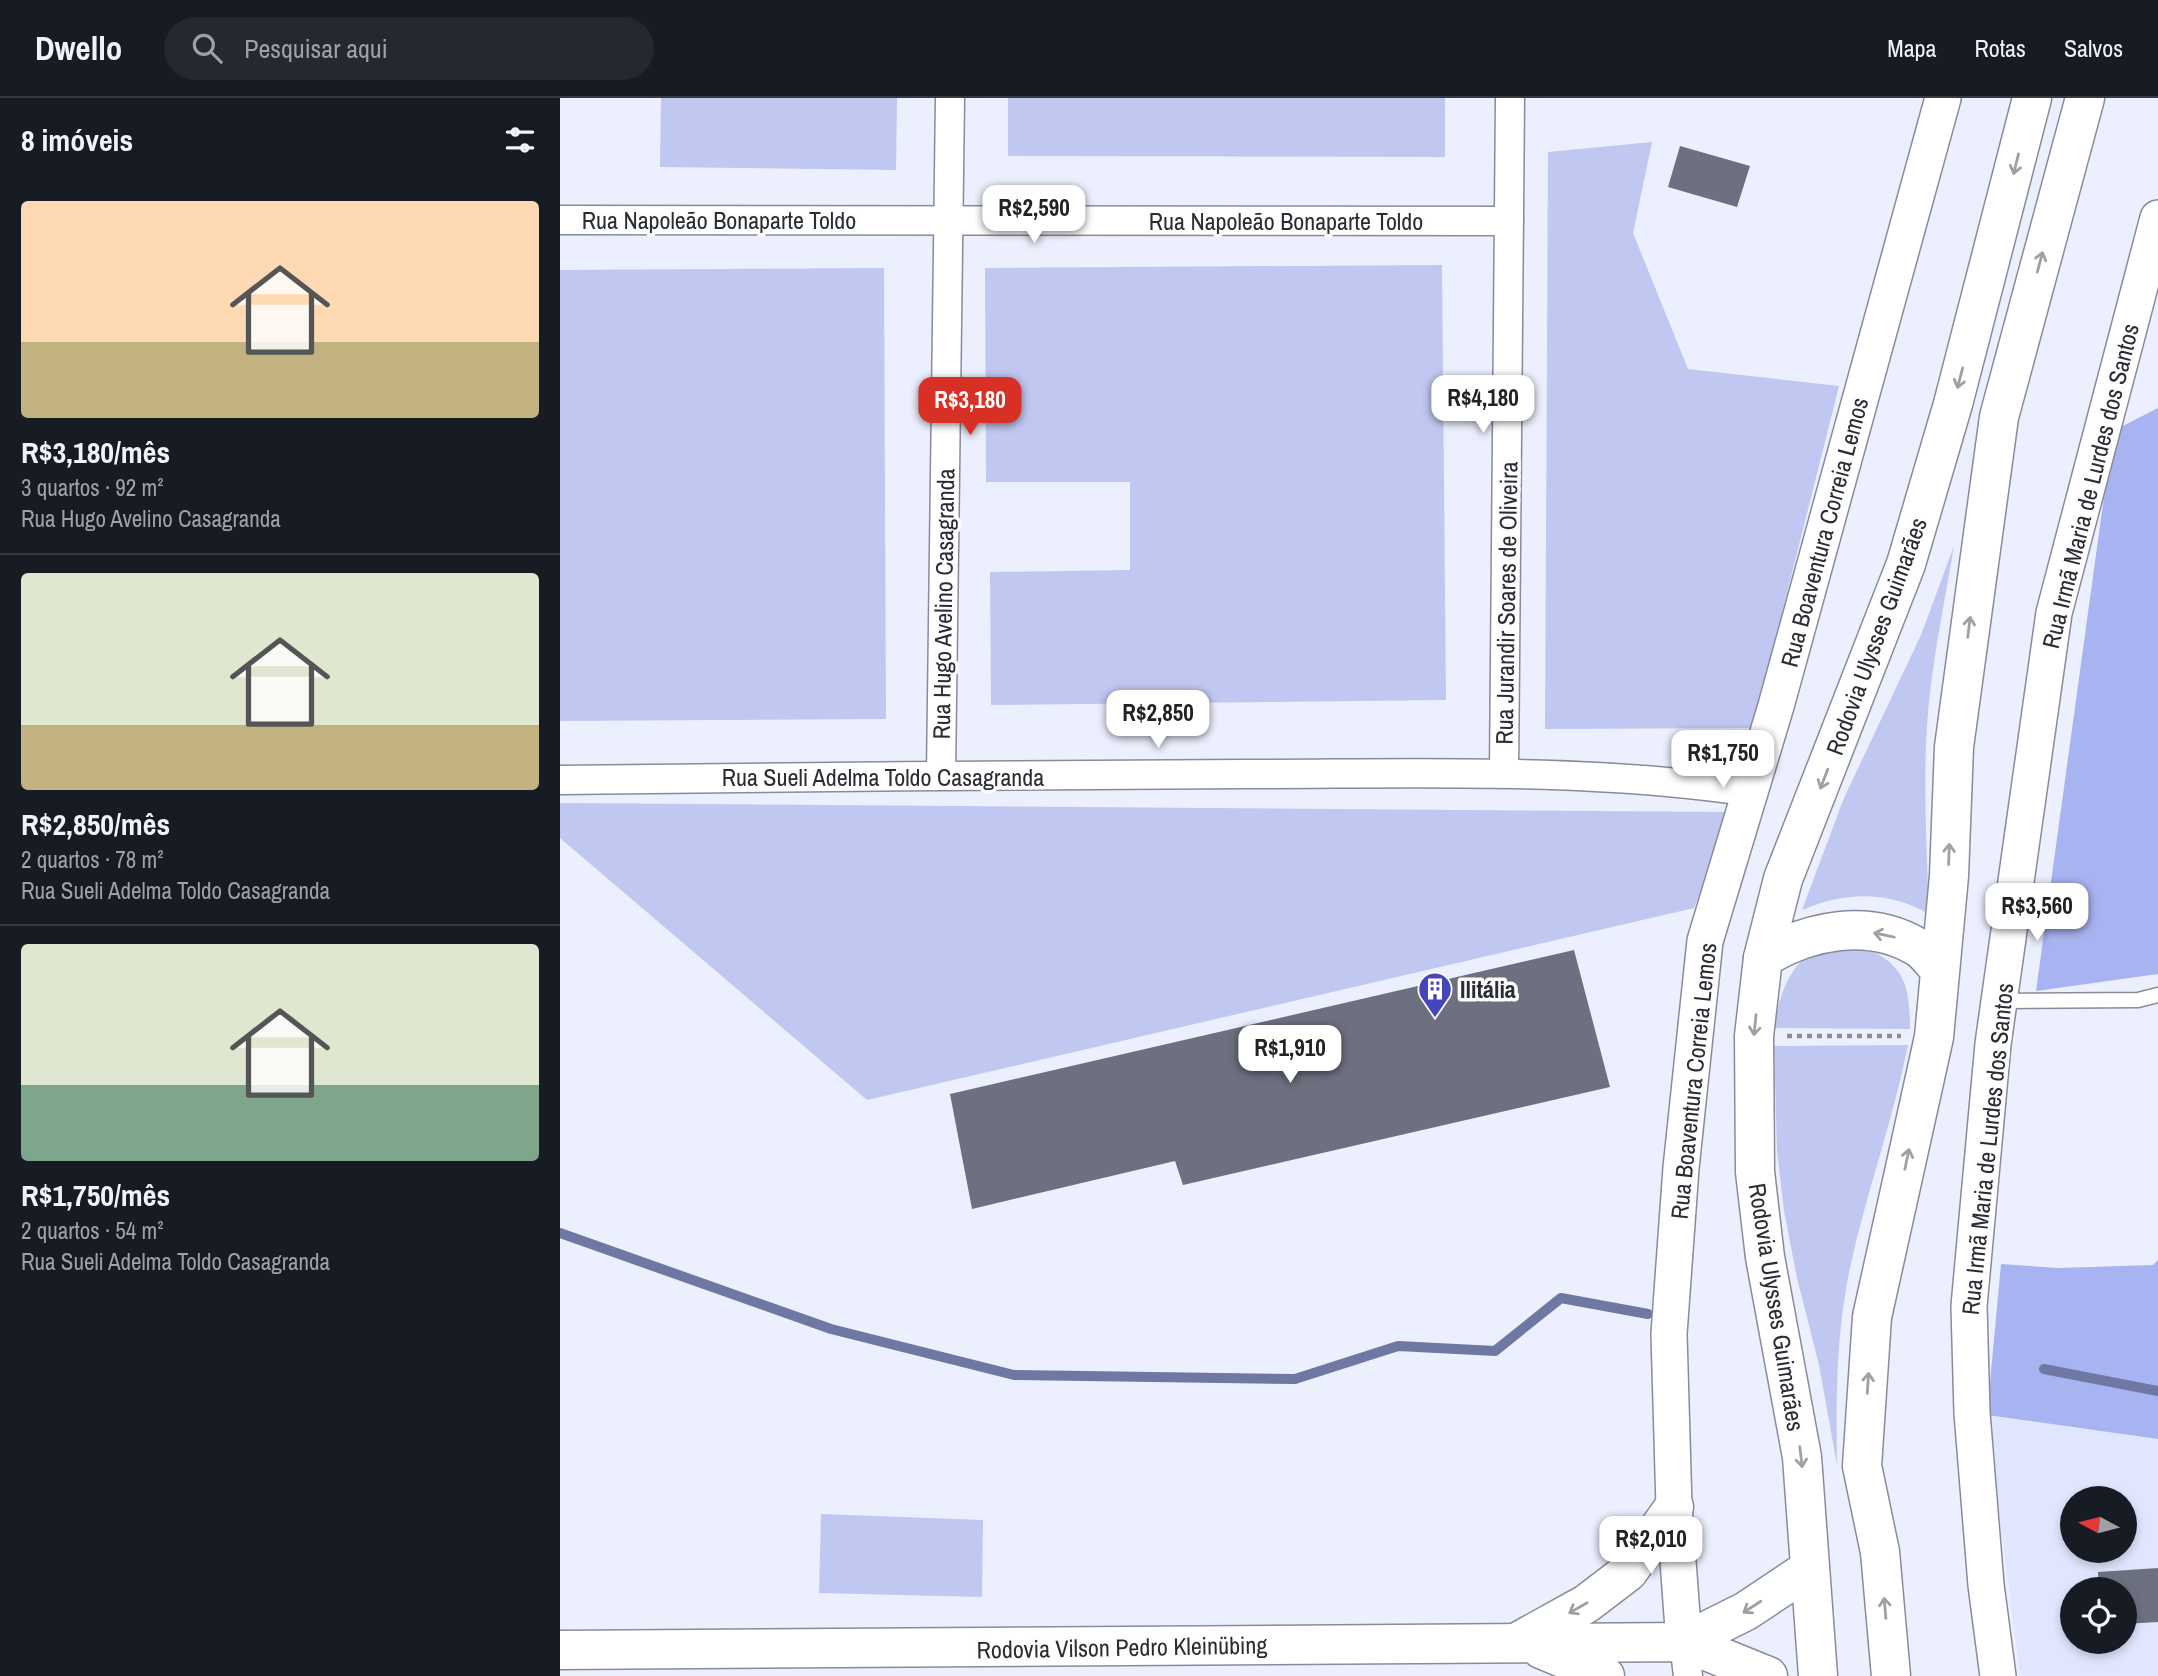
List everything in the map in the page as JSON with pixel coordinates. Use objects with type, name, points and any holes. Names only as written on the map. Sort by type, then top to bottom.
[{"type":"main road","name":"Rodovia Ulysses Guimarães","points":[[1818,1676],[1802,1457],[1765,1257],[1755,1172],[1754,1036],[1763,958],[1783,879],[1906,564],[1953,404],[2032,98]]},
{"type":"main road","points":[[1891,1676],[1880,1552],[1862,1466],[1872,1317],[1934,1037],[1949,876],[1954,747],[1999,417],[2085,98]]},
{"type":"main road","points":[[1763,958],[1809,936],[1834,931],[1866,931],[1897,938],[1920,948],[1940,971]]},
{"type":"main road","points":[[1519,1641],[1586,1604],[1628,1572],[1674,1507]]},
{"type":"main road","name":"Rodovia Vilson Pedro Kleinübing","points":[[1686,1659],[1746,1611],[1809,1569]]},
{"type":"main road","points":[[1519,1641],[1605,1676]]},
{"type":"main road","name":"Rodovia Vilson Pedro Kleinübing","points":[[579,1655],[1519,1641],[1686,1659],[1768,1676]]},
{"type":"street","name":"Rua Hugo Avelino Casagranda","points":[[941,775],[950,98]]},
{"type":"street","name":"Rua Jurandir Soares de Oliveira","points":[[1504,773],[1510,98]]},
{"type":"street","name":"Rua Boaventura Correia Lemos","points":[[1686,1659],[1674,1507],[1669,1334],[1705,941],[1752,792],[1943,98]]},
{"type":"street","name":"Rua Irmã Maria de Lurdes dos Santos","points":[[1997,1676],[1986,1585],[1972,1413],[1969,1306],[1993,1044],[2054,613],[2158,218]]},
{"type":"street","name":"Rua Napoleão Bonaparte Toldo","points":[[560,220],[1509,221]]},
{"type":"street","name":"Rua Sueli Adelma Toldo Casagranda","points":[[560,780],[941,775],[1504,773],[1705,785],[1752,792]]},
{"type":"lane","points":[[2001,1001],[2138,1000],[2158,995]]},
{"type":"path","points":[[1779,1036],[1905,1036]]},
{"type":"shaded area","points":[[661,98],[897,98],[896,170],[660,167]]},
{"type":"shaded area","points":[[1008,98],[1445,98],[1445,157],[1008,156]]},
{"type":"shaded area","points":[[1652,142],[1633,233],[1688,369],[1839,386],[1753,728],[1545,729],[1548,152]]},
{"type":"shaded area","points":[[1442,265],[1446,700],[991,705],[990,572],[1130,570],[1130,482],[986,482],[985,268]]},
{"type":"shaded area","points":[[884,268],[886,719],[560,721],[560,270]]},
{"type":"shaded area","points":[[2158,408],[2158,974],[2036,991],[2113,431]]},
{"type":"shaded area","points":[[1954,546],[1935,658],[1927,726],[1925,797],[1929,914],[1898,901],[1866,896],[1834,900],[1802,910],[1844,798],[1921,635]]},
{"type":"shaded area","points":[[560,803],[1732,812],[1694,908],[867,1100],[560,838]]},
{"type":"shaded area","points":[[1861,947],[1887,960],[1902,977],[1908,1000],[1910,1029],[1774,1028],[1782,994],[1793,971],[1801,962],[1821,951]]},
{"type":"shaded area","points":[[1908,1045],[1856,1240],[1845,1293],[1838,1366],[1837,1465],[1819,1365],[1797,1278],[1784,1211],[1777,1151],[1774,1046]]},
{"type":"shaded area","points":[[2158,1260],[2158,1439],[1987,1415],[2001,1264],[2058,1268],[2153,1265]]},
{"type":"shaded area","points":[[1987,1415],[2158,1439],[2158,1676],[2020,1676]]},
{"type":"shaded area","points":[[821,1514],[983,1520],[982,1597],[819,1593]]},
{"type":"building","points":[[1680,146],[1750,166],[1737,207],[1668,187]]},
{"type":"building","name":"Ilitália","points":[[1574,950],[1610,1087],[1183,1185],[1175,1161],[972,1209],[950,1094]]},
{"type":"building","points":[[2158,1568],[2158,1622],[2137,1623],[2137,1577],[2098,1577],[2098,1572]]},
{"type":"waterway","points":[[560,1233],[831,1329],[1014,1375],[1295,1379],[1398,1346],[1495,1351],[1561,1298],[1648,1314]]},
{"type":"waterway","points":[[2044,1369],[2158,1391]]},
{"type":"place","name":"Ilitália","points":[[1435,1019]]}]
